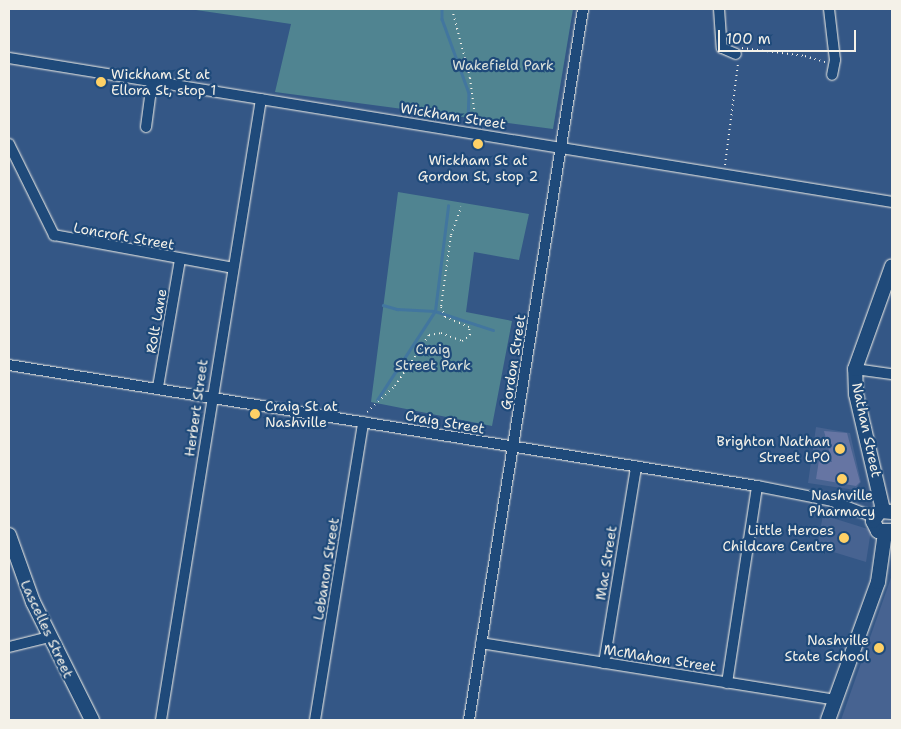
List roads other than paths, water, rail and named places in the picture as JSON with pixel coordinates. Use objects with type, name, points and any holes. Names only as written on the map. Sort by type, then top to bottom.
[{"type":"street","name":"Gordon Street","points":[[469,720],[583,9]]},
{"type":"street","points":[[719,9],[722,48],[736,54]]},
{"type":"street","points":[[829,9],[833,70]]},
{"type":"street","name":"Wickham Street","points":[[9,58],[892,202]]},
{"type":"street","points":[[146,127],[152,82]]},
{"type":"street","name":"Herbert Street","points":[[161,720],[232,268],[261,99]]},
{"type":"street","name":"Loncroft Street","points":[[9,144],[54,236],[232,268]]},
{"type":"street","name":"Rolt Lane","points":[[158,387],[180,259]]},
{"type":"street","name":"Nathan Street","points":[[883,513],[856,394],[855,369],[892,266]]},
{"type":"street","name":"Craig Street","points":[[9,365],[212,397],[365,417],[513,447],[757,486],[883,513]]},
{"type":"street","points":[[855,369],[892,374]]},
{"type":"street","name":"Lebanon Street","points":[[315,720],[365,417]]},
{"type":"street","name":"Mac Street","points":[[604,663],[636,467]]},
{"type":"street","points":[[727,683],[757,486]]},
{"type":"street","points":[[828,720],[878,582],[889,532],[875,528],[883,513]]},
{"type":"street","name":"Lascelles Street","points":[[9,535],[23,579],[49,637],[92,720]]},
{"type":"street","points":[[9,647],[49,637]]},
{"type":"street","name":"McMahon Street","points":[[481,644],[835,700]]},
{"type":"waterway","points":[[442,9],[442,19],[469,93],[468,120]]},
{"type":"waterway","points":[[377,400],[435,311],[448,206]]},
{"type":"waterway","points":[[383,305],[397,309],[435,311],[493,330]]},
{"type":"place","name":"Wickham St at Ellora St, stop 1","points":[[101,82]]},
{"type":"place","name":"Wickham St at Gordon St, stop 2","points":[[478,144]]},
{"type":"place","name":"Craig St at Nashville","points":[[255,414]]},
{"type":"place","name":"Brighton Nathan Street LPO","points":[[840,449]]},
{"type":"place","name":"Nashville Pharmacy","points":[[842,479]]},
{"type":"place","name":"Little Heroes Childcare Centre","points":[[844,538]]},
{"type":"place","name":"Nashville State School","points":[[879,648]]},
{"type":"park label","name":"Wakefield Park","points":[[503,65]]},
{"type":"park label","name":"Craig Street Park","points":[[433,358]]}]
